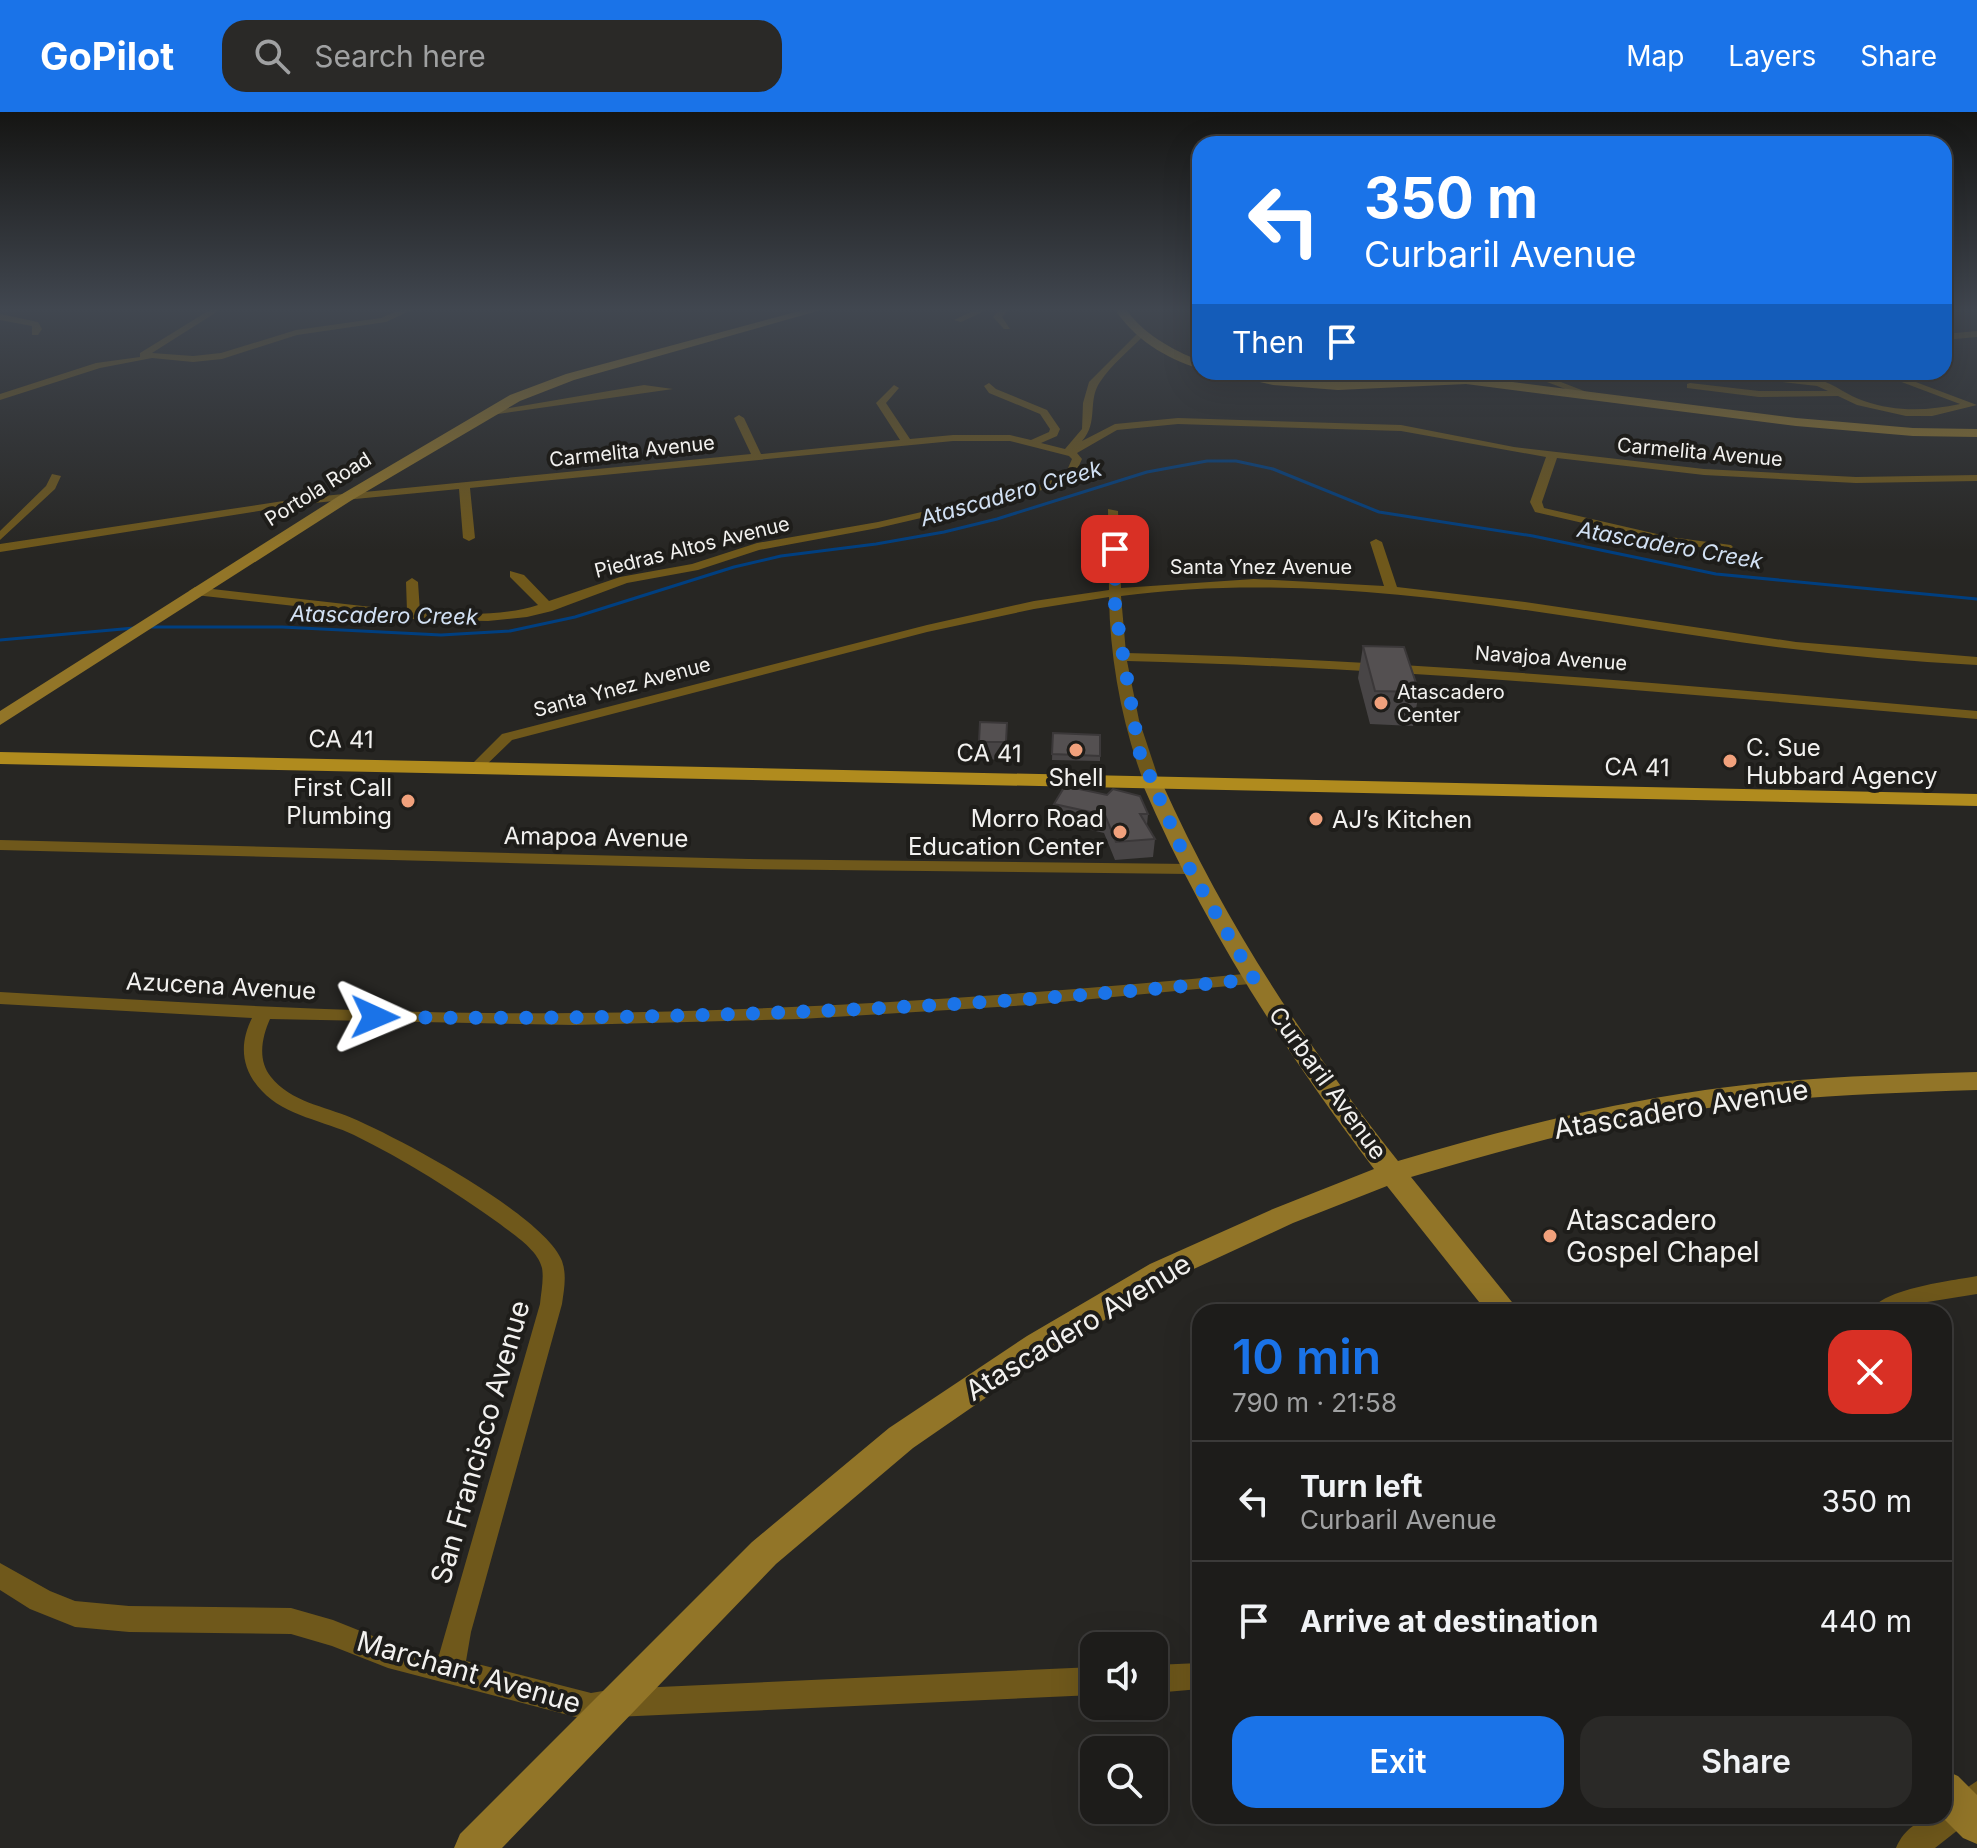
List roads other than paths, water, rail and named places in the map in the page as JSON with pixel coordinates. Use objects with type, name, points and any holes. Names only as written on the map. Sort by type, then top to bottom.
[{"type":"main road","name":"CA 41","points":[[0,758],[1977,800]]},
{"type":"street","points":[[0,397],[25,389]]},
{"type":"street","name":"Portola Road","points":[[0,719],[195,591],[347,497],[491,412],[540,389]]},
{"type":"street","points":[[491,412],[638,389]]},
{"type":"street","points":[[893,389],[877,401],[907,443]]},
{"type":"street","points":[[991,389],[1044,412],[1055,429],[1053,434],[1035,442]]},
{"type":"street","points":[[1069,453],[1087,430],[1092,389]]},
{"type":"street","points":[[1537,389],[1823,425],[1977,433]]},
{"type":"street","points":[[1573,389],[1592,396]]},
{"type":"street","points":[[1716,389],[1759,394],[1842,394]]},
{"type":"street","points":[[1832,389],[1875,408],[1906,413],[1932,413],[1974,406]]},
{"type":"street","points":[[1927,389],[1974,406]]},
{"type":"street","points":[[739,418],[757,457]]},
{"type":"street","name":"Carmelita Avenue","points":[[0,548],[78,538],[240,509],[907,443],[989,437],[1035,442],[1069,453],[1115,427],[1178,421],[1285,427],[1401,428],[1552,456],[1761,476],[1922,481],[1977,478]]},
{"type":"street","name":"Piedras Altos Avenue","points":[[195,591],[414,615],[488,617],[548,608],[624,580],[694,567],[757,547],[878,525],[1042,487],[1069,477],[1077,459],[1069,453]]},
{"type":"street","points":[[1552,456],[1536,502],[1539,510],[1670,540],[1727,547]]},
{"type":"street","points":[[0,537],[51,487],[56,476]]},
{"type":"street","points":[[464,485],[469,538]]},
{"type":"street","name":"Curbaril Avenue","points":[[1112,511],[1121,657],[1139,751],[1190,869],[1254,979],[1393,1172],[1499,1304]]},
{"type":"street","points":[[1376,542],[1391,589]]},
{"type":"street","points":[[514,574],[527,581],[532,593],[548,608]]},
{"type":"street","points":[[412,582],[414,615]]},
{"type":"street","name":"Santa Ynez Avenue","points":[[475,768],[507,737],[958,620],[1025,605],[1115,592],[1251,583],[1391,589],[1789,647],[1899,658],[1977,661]]},
{"type":"street","name":"Navajoa Avenue","points":[[1121,657],[1291,661],[1539,677],[1977,715]]},
{"type":"street","name":"Amapoa Avenue","points":[[0,845],[749,864],[1190,869]]},
{"type":"street","name":"Azucena Avenue","points":[[0,998],[265,1012],[485,1018],[735,1015],[915,1006],[1254,979]]},
{"type":"street","name":"San Francisco Avenue","points":[[265,1012],[254,1033],[252,1056],[256,1070],[265,1083],[297,1107],[343,1121],[423,1163],[529,1235],[546,1251],[553,1265],[551,1304],[457,1632],[450,1671]]},
{"type":"street","name":"Atascadero Avenue","points":[[474,1848],[764,1553],[901,1438],[1038,1345],[1160,1272],[1283,1216],[1393,1172],[1459,1151],[1581,1121],[1706,1099],[1834,1086],[1977,1081]]},
{"type":"street","points":[[1898,1304],[1917,1295],[1977,1285]]},
{"type":"street","name":"Marchant Avenue","points":[[0,1575],[40,1600],[75,1614],[129,1619],[291,1621],[388,1655],[591,1707],[615,1703],[1080,1682]]},
{"type":"street","points":[[1168,1678],[1192,1677]]},
{"type":"street","points":[[1911,1848],[1940,1824]]},
{"type":"waterway","name":"Atascadero Creek","points":[[148,627],[282,627],[441,635],[510,631],[575,617],[734,567],[781,556],[944,532],[997,519],[1147,472],[1207,461],[1236,461],[1273,469],[1379,512],[1533,536],[1716,574],[1977,599]]},
{"type":"waterway","name":"Atascadero Creek","points":[[0,640],[134,628]]},
{"type":"place","name":"Atascadero Center","points":[[1381,703]]},
{"type":"place","name":"Shell","points":[[1076,750]]},
{"type":"place","name":"C. Sue Hubbard Agency","points":[[1730,761]]},
{"type":"place","name":"First Call Plumbing","points":[[408,801]]},
{"type":"place","name":"AJ’s Kitchen","points":[[1316,819]]},
{"type":"place","name":"Morro Road Education Center","points":[[1120,832]]},
{"type":"place","name":"Atascadero Gospel Chapel","points":[[1550,1236]]}]
